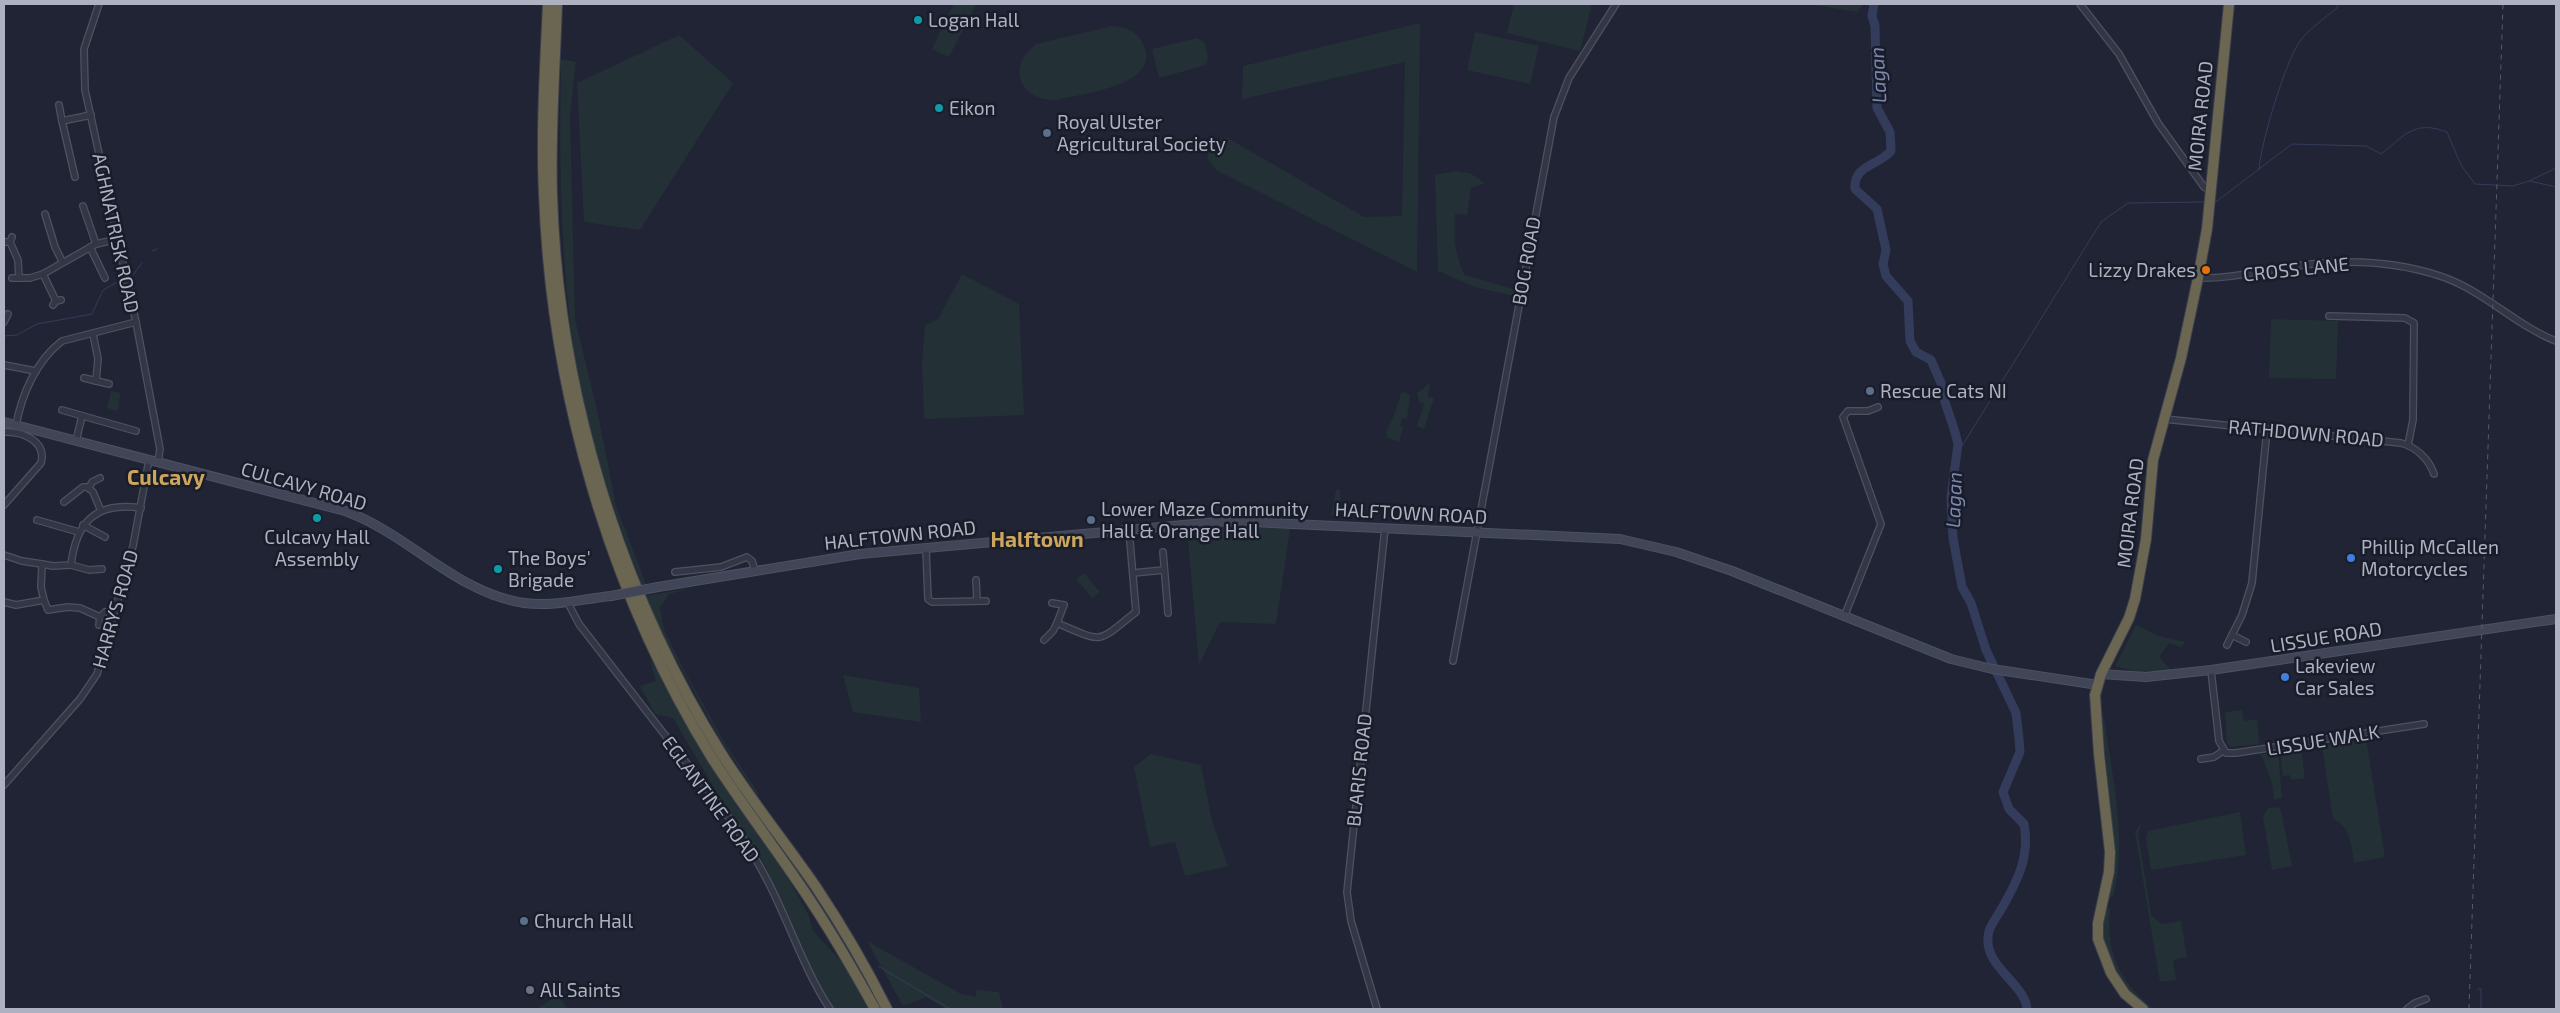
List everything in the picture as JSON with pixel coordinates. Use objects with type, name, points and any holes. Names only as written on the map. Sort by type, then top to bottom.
[{"type":"highway","points":[[548,4],[544,195],[554,314],[572,414],[606,528],[635,605],[673,688],[712,757],[825,922],[875,1009]]},
{"type":"highway","points":[[558,4],[552,141],[552,195],[556,256],[576,389],[593,457],[611,517],[642,600],[678,677],[722,753],[835,917],[887,1009]]},
{"type":"highway","name":"MOIRA ROAD","points":[[2143,1009],[2126,994],[2105,961],[2098,939],[2100,909],[2110,852],[2095,696],[2101,674],[2129,618],[2135,599],[2146,539],[2153,460],[2181,358],[2198,278],[2210,197],[2229,4]]},
{"type":"street","name":"AGHNATRISK ROAD","points":[[99,4],[84,49],[85,90],[136,322],[160,449],[158,462]]},
{"type":"street","name":"BOG ROAD","points":[[1453,661],[1554,117],[1569,78],[1616,4]]},
{"type":"street","points":[[2080,4],[2130,70],[2166,134],[2210,197]]},
{"type":"street","points":[[59,105],[75,177]]},
{"type":"street","points":[[62,121],[91,115]]},
{"type":"street","points":[[84,206],[93,246],[105,278]]},
{"type":"street","points":[[45,214],[55,248],[62,261]]},
{"type":"street","points":[[12,278],[30,278],[43,274],[62,261],[93,246],[118,238]]},
{"type":"street","points":[[9,240],[18,260],[19,278]]},
{"type":"street","name":"CROSS LANE","points":[[2198,278],[2219,279],[2324,262],[2368,263],[2399,267],[2439,275],[2454,282],[2479,294],[2537,332],[2556,341]]},
{"type":"street","points":[[43,274],[57,302]]},
{"type":"street","points":[[8,314],[4,321],[11,327]]},
{"type":"street","points":[[2329,316],[2405,318],[2414,323],[2413,420],[2408,445]]},
{"type":"street","points":[[16,425],[27,388],[36,371],[62,341],[136,322]]},
{"type":"street","points":[[93,334],[98,359],[96,381]]},
{"type":"street","points":[[4,365],[36,371]]},
{"type":"street","points":[[84,378],[109,384]]},
{"type":"street","points":[[1844,618],[1881,524],[1842,417],[1848,411],[1868,411],[1878,407]]},
{"type":"street","points":[[62,410],[136,431]]},
{"type":"street","points":[[76,441],[82,416]]},
{"type":"street","name":"RATHDOWN ROAD","points":[[2164,419],[2395,441],[2408,445],[2424,456],[2434,474]]},
{"type":"street","name":"CULCAVY ROAD","points":[[4,422],[357,515],[400,538],[479,590],[494,595],[530,603],[568,603],[611,596]]},
{"type":"street","points":[[2227,645],[2242,615],[2252,583],[2267,429]]},
{"type":"street","points":[[4,432],[36,441],[41,448],[43,456],[41,463],[4,505]]},
{"type":"street","name":"HARRYS ROAD","points":[[4,785],[80,699],[97,674],[119,600],[141,508],[149,460]]},
{"type":"street","points":[[89,488],[92,482],[100,478]]},
{"type":"street","points":[[64,502],[83,487],[89,488],[93,492],[101,511]]},
{"type":"street","points":[[71,565],[75,542],[83,524],[90,516],[101,511],[121,507],[141,508]]},
{"type":"street","points":[[37,520],[79,532]]},
{"type":"street","name":"HALFTOWN ROAD","points":[[611,596],[822,558],[1228,521],[1620,540],[1647,545],[1732,571],[1844,618],[1940,655],[1980,667],[2098,685]]},
{"type":"street","points":[[83,524],[105,537]]},
{"type":"street","name":"BLARIS ROAD","points":[[1377,1009],[1351,921],[1347,892],[1385,528]]},
{"type":"street","points":[[1057,624],[1090,637],[1098,638],[1110,634],[1136,612],[1129,530]]},
{"type":"street","points":[[926,548],[928,599],[932,602],[986,600]]},
{"type":"street","points":[[1163,552],[1168,612]]},
{"type":"street","points":[[4,555],[22,562],[71,565],[89,570],[102,569]]},
{"type":"street","points":[[675,572],[721,567],[748,557],[752,561],[755,571]]},
{"type":"street","points":[[42,564],[41,587],[48,610],[80,608],[102,614],[99,624]]},
{"type":"street","points":[[1133,574],[1164,570]]},
{"type":"street","points":[[976,580],[977,601]]},
{"type":"street","points":[[4,602],[16,605],[44,600]]},
{"type":"street","name":"EGLANTINE ROAD","points":[[568,603],[579,624],[733,823],[752,851],[775,895],[806,967],[830,1009]]},
{"type":"street","points":[[1044,640],[1053,632],[1064,604],[1052,604]]},
{"type":"street","name":"LISSUE ROAD","points":[[2101,674],[2146,677],[2211,670],[2556,619]]},
{"type":"street","points":[[2232,635],[2246,642]]},
{"type":"street","points":[[2211,670],[2219,742],[2223,751]]},
{"type":"street","name":"LISSUE WALK","points":[[2201,759],[2214,757],[2223,751],[2236,753],[2424,724]]},
{"type":"street","points":[[2407,1009],[2415,1003],[2426,999]]},
{"type":"shaded area","points":[[954,4],[976,4],[949,57],[932,49]]},
{"type":"shaded area","points":[[1514,4],[1592,4],[1580,51],[1507,33]]},
{"type":"shaded area","points":[[1808,4],[1863,4],[1858,12]]},
{"type":"shaded area","points":[[1420,23],[1417,272],[1216,170],[1207,158],[1211,142],[1226,137],[1364,217],[1402,216],[1405,62],[1242,99],[1243,66]]},
{"type":"shaded area","points":[[1112,26],[1130,30],[1138,36],[1143,44],[1146,58],[1142,70],[1131,79],[1100,91],[1056,100],[1043,99],[1033,95],[1026,89],[1021,81],[1019,72],[1021,62],[1036,44]]},
{"type":"shaded area","points":[[1475,32],[1539,46],[1530,84],[1467,70]]},
{"type":"shaded area","points":[[679,35],[733,83],[640,230],[584,222],[577,83]]},
{"type":"shaded area","points":[[1197,38],[1205,43],[1208,59],[1206,65],[1159,78],[1152,49]]},
{"type":"shaded area","points":[[561,59],[576,62],[570,115],[575,319],[598,414],[616,506],[646,584],[642,586],[595,450],[576,365],[567,289],[562,213]]},
{"type":"shaded area","points":[[1455,171],[1470,173],[1485,183],[1471,188],[1467,215],[1455,214],[1456,246],[1461,268],[1465,275],[1516,290],[1515,296],[1478,288],[1438,271],[1435,175]]},
{"type":"shaded area","points":[[962,274],[1019,304],[1024,415],[924,419],[922,363],[925,325],[938,319]]},
{"type":"shaded area","points":[[2271,319],[2338,321],[2336,379],[2269,378]]},
{"type":"shaded area","points":[[1430,383],[1428,396],[1434,398],[1424,429],[1417,426],[1424,404],[1419,402],[1417,393]]},
{"type":"shaded area","points":[[111,391],[120,393],[118,411],[107,408]]},
{"type":"shaded area","points":[[1404,392],[1410,395],[1407,419],[1402,418],[1400,425],[1403,427],[1399,442],[1388,438],[1386,432],[1395,413],[1401,393]]},
{"type":"shaded area","points":[[1340,489],[1341,510],[1331,516],[1336,490]]},
{"type":"shaded area","points":[[1215,526],[1290,529],[1276,624],[1220,622],[1199,665],[1187,529]]},
{"type":"shaded area","points":[[1084,573],[1100,592],[1092,598],[1076,579]]},
{"type":"shaded area","points":[[696,587],[669,594],[660,608],[664,629],[684,670],[725,743],[759,794],[757,795],[720,739],[658,626],[645,596]]},
{"type":"shaded area","points":[[2136,625],[2159,636],[2185,642],[2181,647],[2169,643],[2159,657],[2171,670],[2141,673],[2115,666]]},
{"type":"shaded area","points":[[649,657],[732,799],[788,878],[809,916],[813,931],[843,963],[868,1009],[833,1009],[810,967],[762,860],[728,811],[673,718],[655,714],[640,686],[656,681]]},
{"type":"shaded area","points":[[843,675],[919,688],[921,722],[853,712]]},
{"type":"shaded area","points":[[2242,710],[2244,721],[2257,719],[2259,744],[2230,747],[2227,744],[2225,712]]},
{"type":"shaded area","points":[[2102,718],[2104,718],[2119,830],[2119,853],[2113,897],[2107,896],[2115,858]]},
{"type":"shaded area","points":[[2366,738],[2385,857],[2354,863],[2347,831],[2339,822],[2333,819],[2322,746]]},
{"type":"shaded area","points":[[2301,748],[2305,778],[2291,780],[2290,775],[2283,776],[2280,752]]},
{"type":"shaded area","points":[[2278,752],[2282,798],[2274,800],[2272,783],[2261,754]]},
{"type":"shaded area","points":[[1151,754],[1201,765],[1212,821],[1228,866],[1185,876],[1175,842],[1150,847],[1134,767]]},
{"type":"shaded area","points":[[2277,807],[2281,810],[2292,866],[2272,870],[2263,817],[2268,808]]},
{"type":"shaded area","points":[[2240,812],[2246,855],[2151,870],[2146,838],[2148,831]]},
{"type":"shaded area","points":[[2140,824],[2138,833],[2151,915],[2161,924],[2181,921],[2187,957],[2173,960],[2176,980],[2160,982],[2135,832]]},
{"type":"shaded area","points":[[2105,907],[2110,908],[2110,939],[2117,965],[2131,987],[2153,1009],[2144,1006],[2136,1000],[2121,981],[2115,969],[2104,939]]},
{"type":"shaded area","points":[[867,941],[961,994],[976,997],[976,990],[999,992],[1003,1009],[946,1009],[926,997],[903,1006]]},
{"type":"shaded area","points":[[558,995],[567,1009],[536,1009]]},
{"type":"waterway","name":"Lagan","points":[[1874,4],[1872,16],[1875,26],[1877,108],[1890,132],[1891,151],[1862,170],[1855,181],[1855,189],[1877,209],[1886,250],[1883,264],[1886,276],[1908,301],[1910,341],[1916,352],[1931,360],[1941,383],[1942,393],[1958,444],[1951,497],[1953,538],[1962,587],[1971,603],[1986,650],[2016,713],[2020,752],[2003,792],[2009,809],[2024,824],[2024,857],[2018,878],[1990,928],[1988,943],[1991,954],[2019,990],[2027,1009]]},
{"type":"waterway","points":[[2259,169],[2264,141],[2275,103],[2294,51],[2312,28],[2337,8],[2338,4]]},
{"type":"waterway","points":[[2213,201],[2217,201],[2292,144],[2366,146],[2381,154],[2404,135],[2419,128],[2447,132],[2461,165],[2475,184],[2513,186],[2529,181],[2556,168]]},
{"type":"waterway","points":[[2530,181],[2556,187]]},
{"type":"waterway","points":[[1957,454],[2101,222],[2128,203],[2204,202]]},
{"type":"waterway","points":[[152,251],[157,249]]},
{"type":"waterway","points":[[133,275],[142,263]]},
{"type":"waterway","points":[[4,336],[17,335],[37,324],[92,314],[103,290],[121,280]]},
{"type":"waterway","points":[[878,966],[950,1009]]},
{"type":"waterway","points":[[2478,989],[2481,989],[2481,1009]]},
{"type":"railway","points":[[2469,1009],[2503,4]]},
{"type":"place","name":"Logan Hall","points":[[918,20]]},
{"type":"place","name":"Eikon","points":[[939,108]]},
{"type":"place","name":"Royal Ulster Agricultural Society","points":[[1047,133]]},
{"type":"place","name":"Lizzy Drakes","points":[[2206,270]]},
{"type":"place","name":"Rescue Cats NI","points":[[1870,391]]},
{"type":"place","name":"Culcavy Hall Assembly","points":[[317,518]]},
{"type":"place","name":"Lower Maze Community Hall & Orange Hall","points":[[1091,520]]},
{"type":"place","name":"Phillip McCallen Motorcycles","points":[[2351,558]]},
{"type":"place","name":"The Boys' Brigade","points":[[498,569]]},
{"type":"place","name":"Lakeview Car Sales","points":[[2285,677]]},
{"type":"place","name":"Church Hall","points":[[524,921]]},
{"type":"place","name":"All Saints","points":[[530,990]]},
{"type":"district","name":"Culcavy","points":[[166,478]]},
{"type":"district","name":"Halftown","points":[[1037,540]]}]
